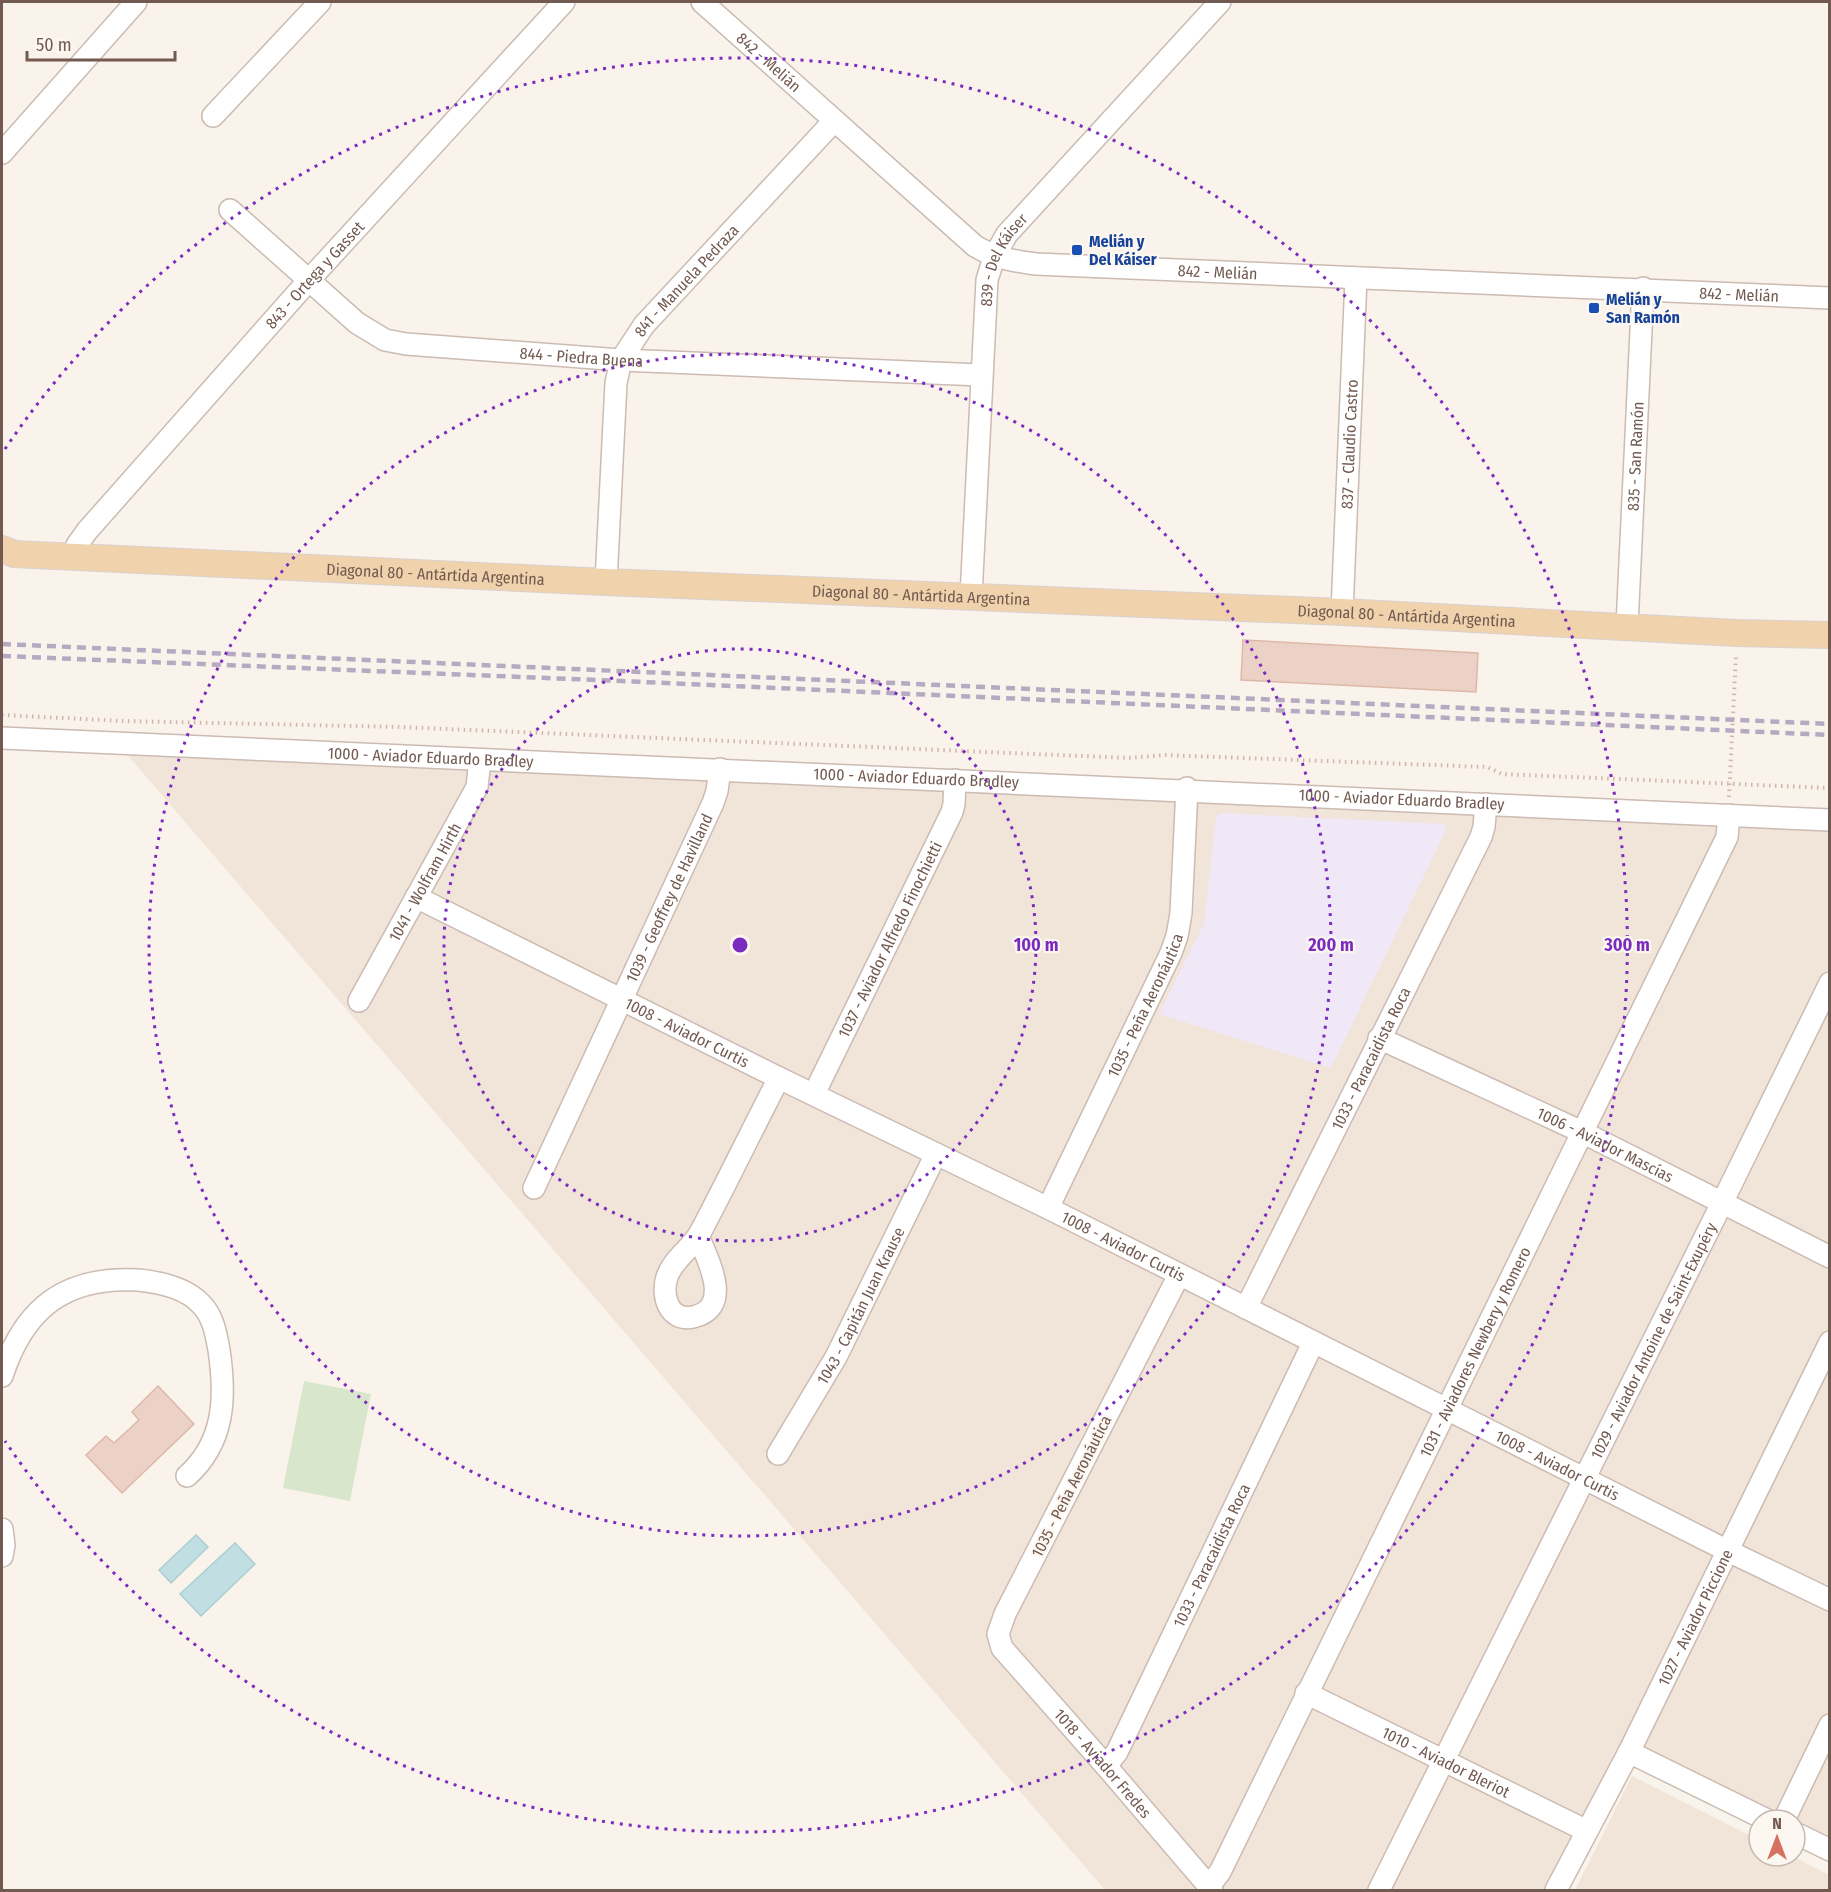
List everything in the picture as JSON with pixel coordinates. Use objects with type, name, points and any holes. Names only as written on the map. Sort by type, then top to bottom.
[{"type":"main road","name":"Diagonal 80 - Antártida Argentina","points":[[8,552],[606,582],[1342,612],[1737,633],[1830,635]]},
{"type":"street","points":[[2,153],[136,2]]},
{"type":"street","points":[[213,116],[320,2]]},
{"type":"street","name":"843 - Ortega y Gasset","points":[[72,556],[87,531],[309,280],[564,2]]},
{"type":"street","name":"842 - Melián","points":[[702,2],[975,246],[994,257],[1036,264],[1644,288],[1830,298]]},
{"type":"street","name":"839 - Del Káiser","points":[[971,597],[988,269],[1006,234],[1220,2]]},
{"type":"street","name":"841 - Manuela Pedraza","points":[[606,582],[616,383],[621,360],[644,325],[834,121]]},
{"type":"street","name":"844 - Piedra Buena","points":[[230,210],[357,323],[385,340],[406,344],[621,360],[981,375]]},
{"type":"street","name":"837 - Claudio Castro","points":[[1342,612],[1356,278]]},
{"type":"street","name":"835 - San Ramón","points":[[1628,626],[1644,288]]},
{"type":"street","name":"1000 - Aviador Eduardo Bradley","points":[[2,738],[480,760],[1187,788],[1830,820]]},
{"type":"street","name":"1041 - Wolfram Hirth","points":[[359,1001],[477,787],[480,760]]},
{"type":"street","name":"1039 - Geoffrey de Havilland","points":[[534,1188],[713,803],[720,769]]},
{"type":"street","name":"1037 - Aviador Alfredo Finochietti","points":[[814,1094],[951,812],[954,804],[955,780]]},
{"type":"street","name":"1035 - Peña Aeronáutica","points":[[1048,1208],[1171,953],[1177,936],[1181,913],[1187,788]]},
{"type":"street","name":"1033 - Paracaidista Roca","points":[[1246,1308],[1480,837],[1484,827],[1486,804]]},
{"type":"street","name":"1031 - Aviadores Newbery y Romero","points":[[1211,1888],[1727,837],[1730,815]]},
{"type":"street","name":"1008 - Aviador Curtis","points":[[416,897],[779,1078],[1048,1208],[1726,1550],[1830,1600]]},
{"type":"street","name":"1029 - Aviador Antoine de Saint-Exupéry","points":[[1379,1890],[1830,983]]},
{"type":"street","name":"1006 - Aviador Mascías","points":[[1379,1038],[1582,1132],[1830,1257]]},
{"type":"street","points":[[698,1236],[779,1078]]},
{"type":"street","name":"1043 - Capitán Juan Krause","points":[[778,1454],[836,1357],[936,1154]]},
{"type":"street","name":"1035 - Peña Aeronáutica","points":[[998,1634],[1005,1614],[1179,1275]]},
{"type":"street","points":[[2,1376],[9,1352],[20,1332],[49,1302],[74,1288],[94,1282],[118,1279],[147,1281],[169,1286],[189,1295],[201,1304],[210,1316],[215,1329],[223,1396],[215,1434],[208,1452],[201,1464],[187,1476]]},
{"type":"street","name":"1033 - Paracaidista Roca","points":[[1106,1766],[1117,1752],[1314,1342]]},
{"type":"street","name":"1027 - Aviador Piccione","points":[[1557,1890],[1629,1752],[1726,1550],[1830,1342]]},
{"type":"street","points":[[2,1529],[4,1545],[2,1556]]},
{"type":"street","name":"1018 - Aviador Fredes","points":[[998,1634],[1002,1648],[1211,1888]]},
{"type":"street","name":"1010 - Aviador Bleriot","points":[[1306,1693],[1587,1831]]},
{"type":"street","points":[[1790,1808],[1830,1725]]},
{"type":"street","points":[[1629,1752],[1747,1810]]},
{"type":"street","points":[[1807,1839],[1830,1850]]},
{"type":"path","points":[[1730,815],[1737,633]]},
{"type":"path","points":[[2,715],[123,721],[400,727],[1129,758],[1164,755],[1487,767],[1502,774],[1830,788]]},
{"type":"shaded area","points":[[123,750],[1829,826],[1829,1839],[1807,1828],[1807,1808],[1767,1808],[1624,1737],[1546,1890],[1105,1890]]},
{"type":"shaded area","points":[[1220,813],[1444,824],[1447,828],[1331,1068],[1159,1014],[1204,924],[1216,818]]},
{"type":"shaded area","points":[[1632,1776],[1747,1834],[1747,1868],[1807,1868],[1807,1864],[1829,1875],[1829,1890],[1575,1890]]},
{"type":"green space","points":[[304,1381],[371,1394],[350,1501],[283,1488]]},
{"type":"water","points":[[196,1535],[208,1547],[171,1583],[159,1570]]},
{"type":"water","points":[[235,1543],[255,1564],[201,1616],[180,1594]]},
{"type":"building","points":[[1243,640],[1478,653],[1476,692],[1241,680]]},
{"type":"building","points":[[158,1386],[194,1424],[122,1493],[86,1455],[106,1436],[114,1443],[139,1420],[132,1412]]},
{"type":"railway","points":[[2,644],[1830,724]]},
{"type":"railway","points":[[2,656],[1830,735]]},
{"type":"place","name":"Melián y Del Káiser","points":[[1077,250]]},
{"type":"place","name":"Melián y San Ramón","points":[[1594,308]]}]
